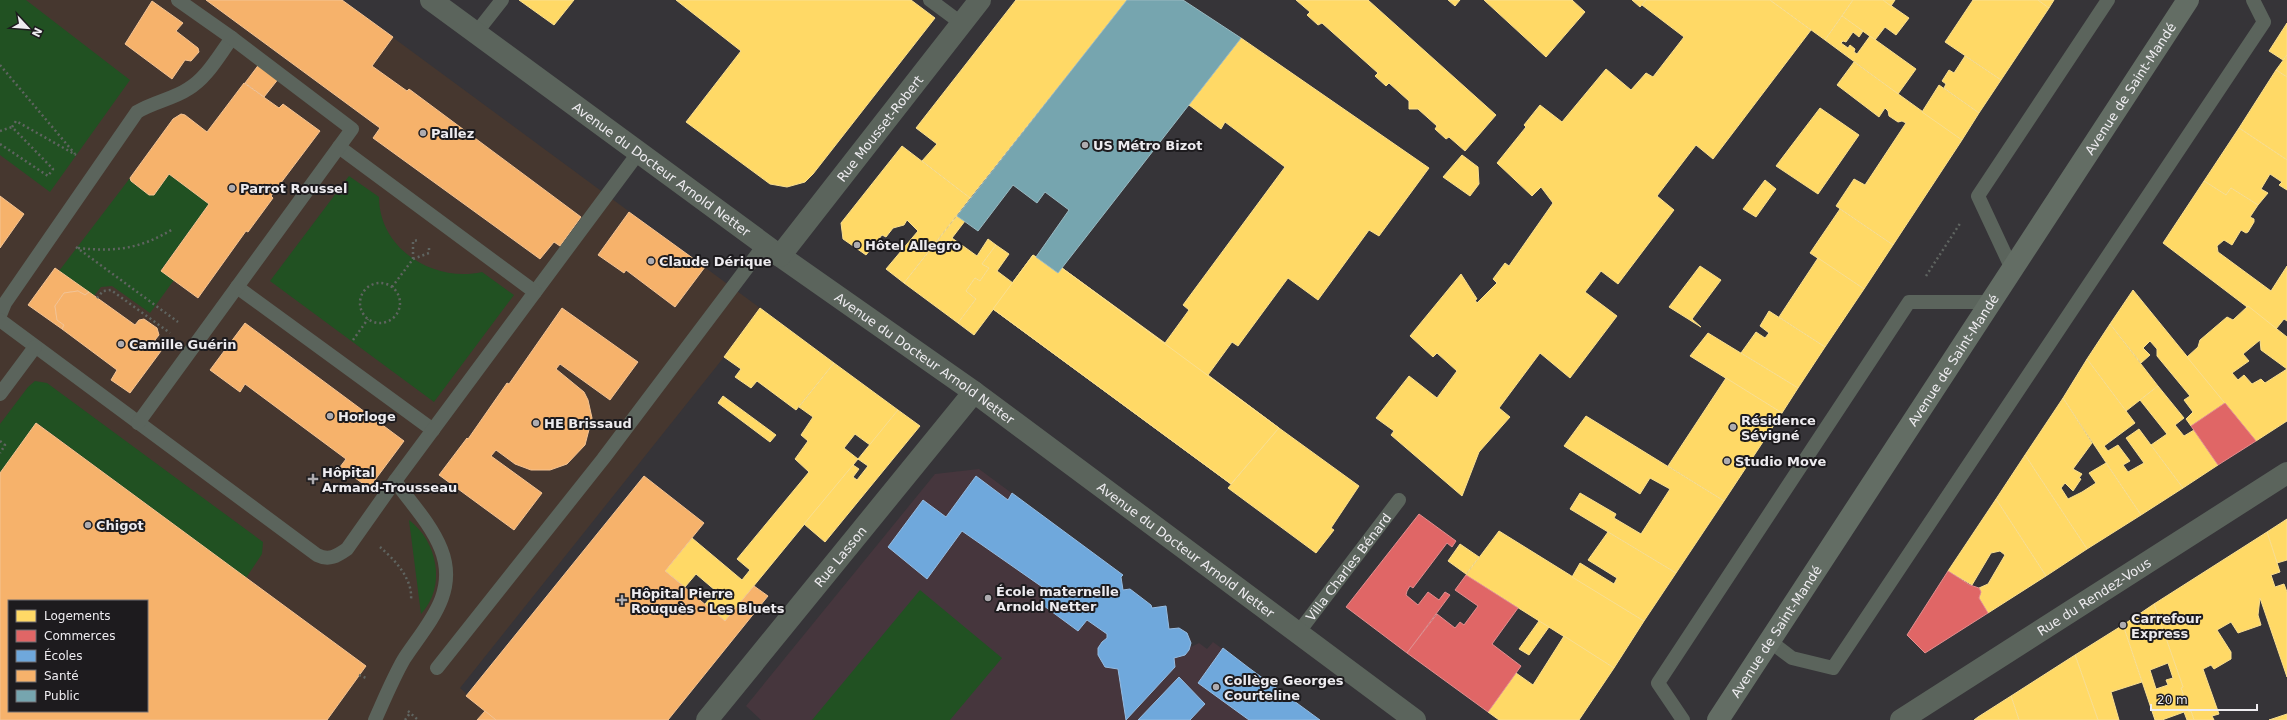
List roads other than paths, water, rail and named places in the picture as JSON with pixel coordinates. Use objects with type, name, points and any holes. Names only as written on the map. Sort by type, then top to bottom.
[{"type":"main road","name":"Avenue de Saint-Mandé","points":[[1718,720],[1771,642],[2188,0]]},
{"type":"street","name":"Avenue du Docteur Arnold Netter","points":[[431,0],[772,250],[974,392],[1415,720]]},
{"type":"street","name":"Rue Mousset-Robert","points":[[772,250],[980,0]]},
{"type":"street","name":"Rue Lasson","points":[[707,720],[974,392]]},
{"type":"street","name":"Rue du Rendez-Vous","points":[[1901,720],[2287,473]]},
{"type":"lane","points":[[138,423],[352,129],[232,38],[178,0]]},
{"type":"lane","points":[[476,34],[502,0]]},
{"type":"lane","points":[[930,0],[961,24]]},
{"type":"lane","points":[[2012,269],[1978,196],[2108,0]]},
{"type":"lane","points":[[1771,642],[1792,658],[1832,668],[2264,22],[2253,0]]},
{"type":"lane","points":[[0,315],[5,303],[137,112],[151,103],[188,89],[204,75],[232,38]]},
{"type":"lane","points":[[339,147],[535,292]]},
{"type":"lane","points":[[0,320],[322,558],[338,556],[347,549],[395,481],[639,152]]},
{"type":"lane","points":[[437,668],[772,250]]},
{"type":"lane","points":[[237,287],[433,430]]},
{"type":"lane","points":[[1683,720],[1658,683],[1909,302],[1991,302]]},
{"type":"lane","points":[[0,394],[35,347]]},
{"type":"lane","points":[[375,720],[404,660],[439,608],[446,588],[446,568],[441,550],[432,532],[395,481]]},
{"type":"lane","name":"Villa Charles Bénard","points":[[1298,633],[1399,500]]},
{"type":"place","name":"Pallez","points":[[423,133]]},
{"type":"place","name":"US Métro Bizot","points":[[1085,145]]},
{"type":"place","name":"Parrot Roussel","points":[[232,188]]},
{"type":"place","name":"Hôtel Allegro","points":[[857,245]]},
{"type":"place","name":"Claude Dérique","points":[[651,261]]},
{"type":"place","name":"Camille Guérin","points":[[121,344]]},
{"type":"place","name":"Horloge","points":[[330,416]]},
{"type":"place","name":"HE Brissaud","points":[[536,423]]},
{"type":"place","name":"Résidence Sévigné","points":[[1733,427]]},
{"type":"place","name":"Studio Move","points":[[1727,461]]},
{"type":"place","name":"Hôpital Armand-Trousseau","points":[[313,479]]},
{"type":"place","name":"Chigot","points":[[88,525]]},
{"type":"place","name":"École maternelle Arnold Netter","points":[[988,598]]},
{"type":"place","name":"Hôpital Pierre Rouquès - Les Bluets","points":[[622,600]]},
{"type":"place","name":"Carrefour Express","points":[[2123,625]]},
{"type":"place","name":"Collège Georges Courteline","points":[[1216,687]]}]
